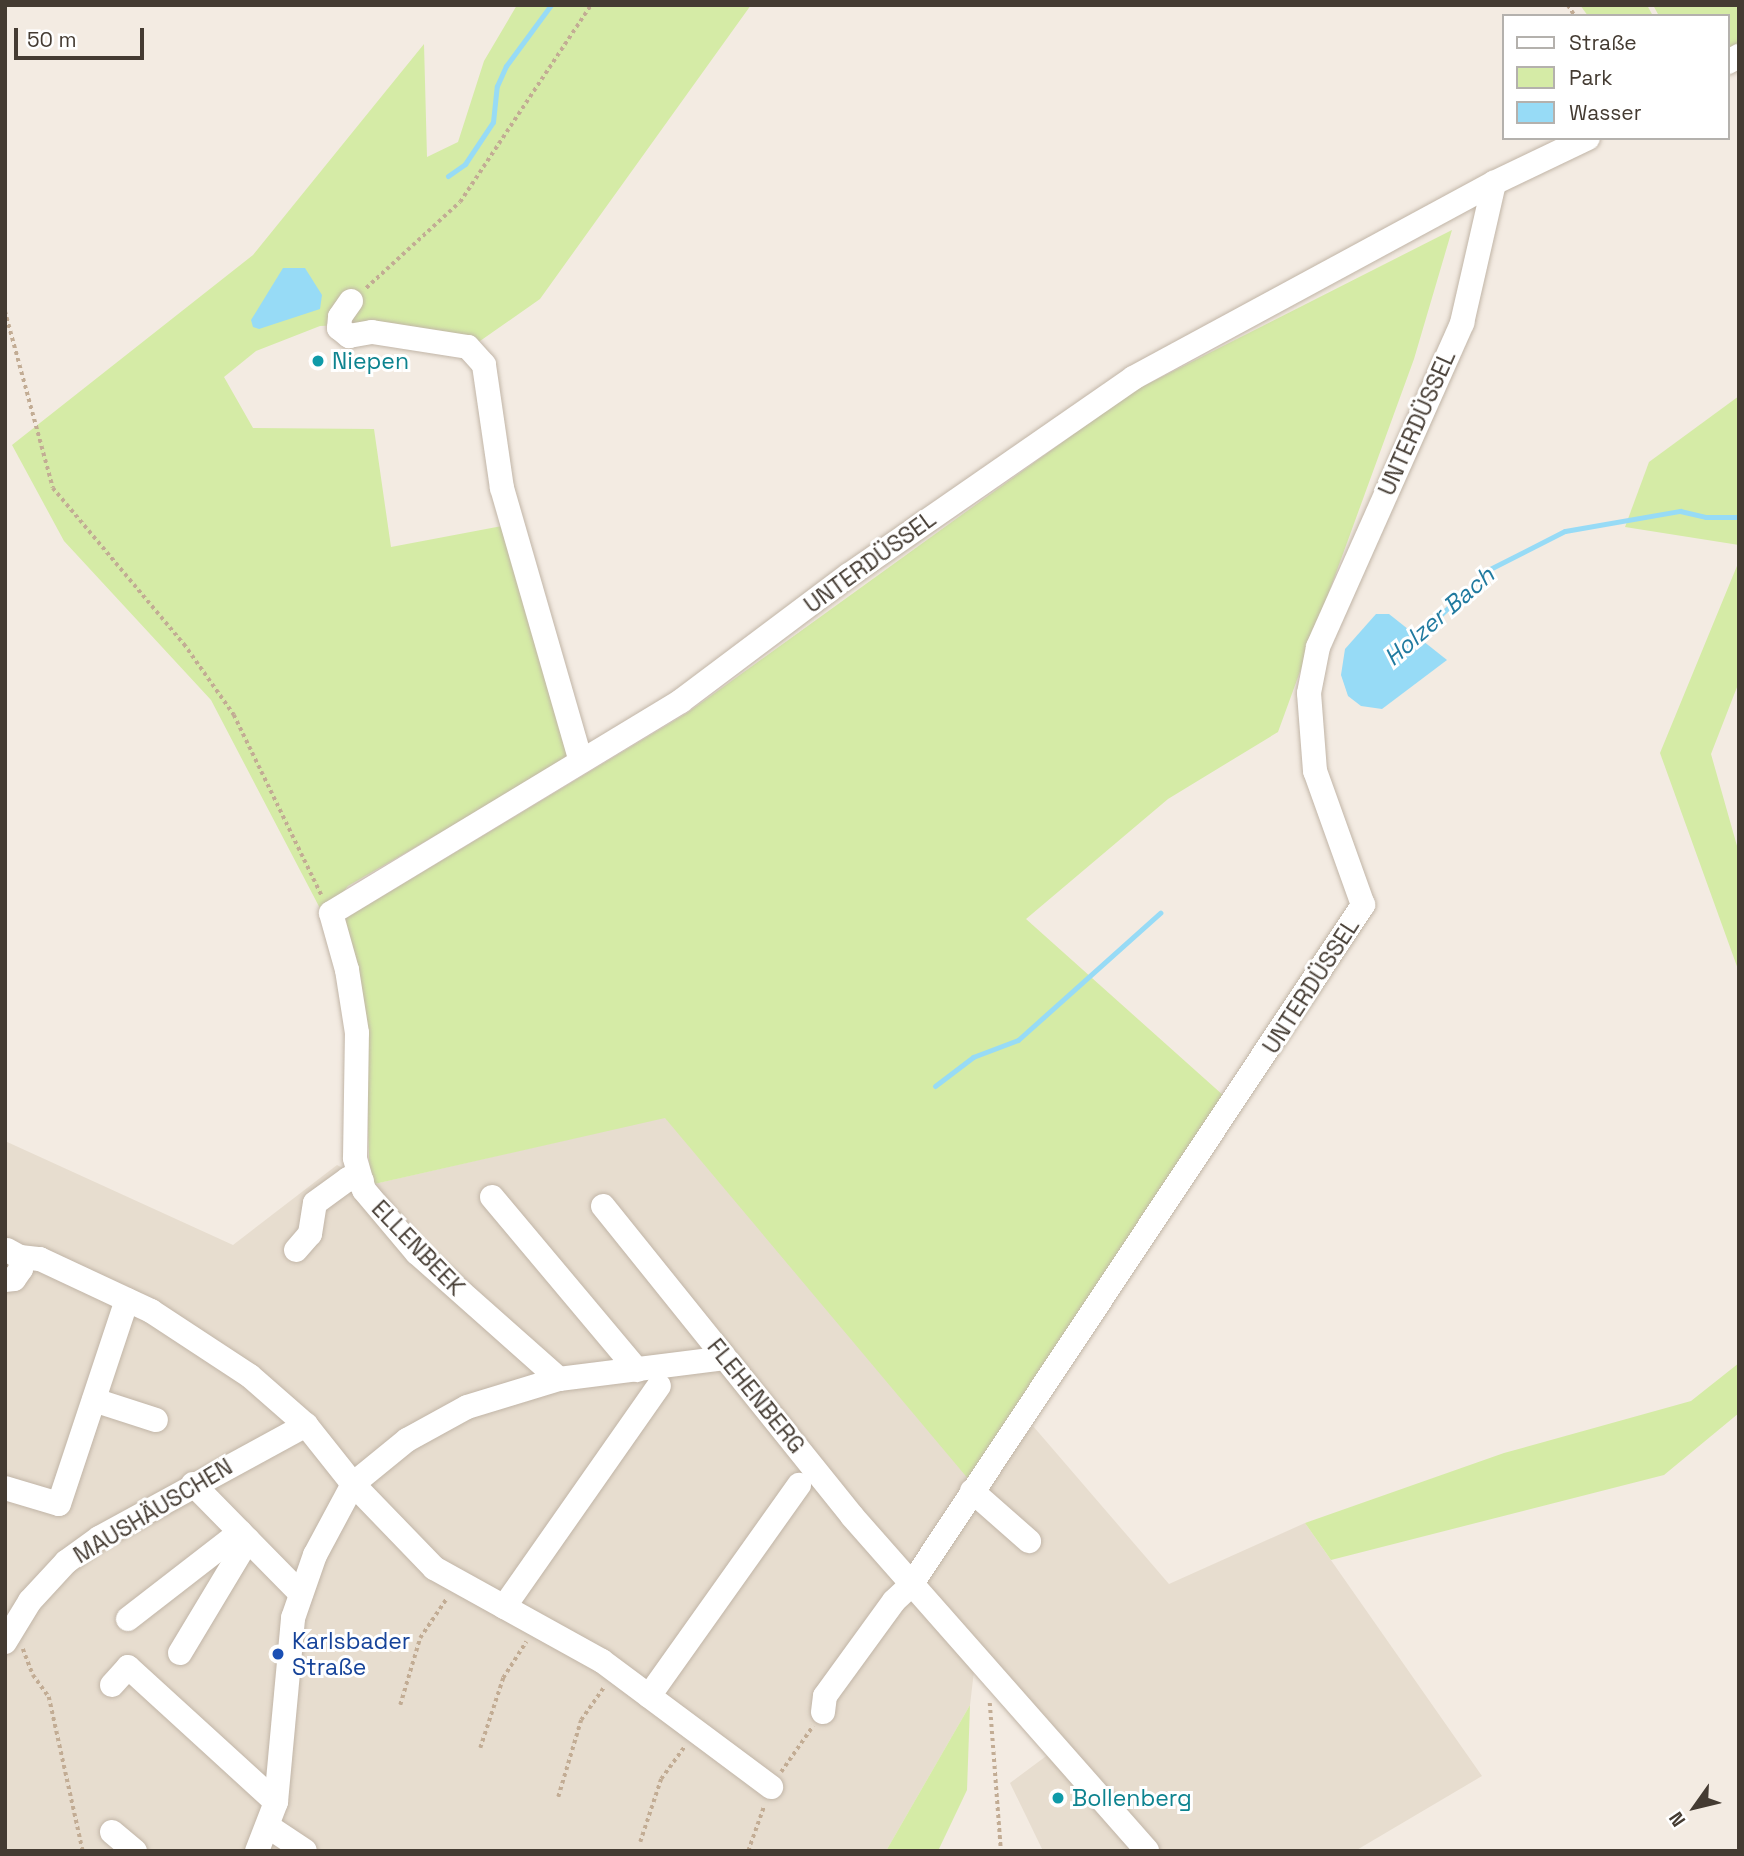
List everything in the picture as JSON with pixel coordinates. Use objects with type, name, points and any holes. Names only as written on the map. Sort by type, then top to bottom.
[{"type":"street","name":"UNTERDÜSSEL","points":[[331,913],[681,701],[849,575],[1133,378],[1494,183],[1584,140]]},
{"type":"street","name":"UNTERDÜSSEL","points":[[972,1491],[1363,905],[1315,771],[1309,692],[1318,647],[1461,323],[1494,183]]},
{"type":"street","points":[[351,301],[340,317],[339,328],[349,336],[372,332],[468,347],[484,365],[502,488],[581,761]]},
{"type":"street","name":"ELLENBEEK","points":[[331,913],[347,970],[357,1032],[355,1158],[362,1181],[417,1254],[559,1379]]},
{"type":"street","points":[[296,1250],[310,1234],[315,1203],[348,1179],[362,1181]]},
{"type":"street","points":[[492,1197],[637,1370]]},
{"type":"street","name":"FLEHENBERG","points":[[603,1206],[911,1586],[1147,1851]]},
{"type":"street","points":[[5,1280],[14,1279],[21,1269],[13,1254]]},
{"type":"street","points":[[13,1254],[40,1259],[127,1300],[250,1376],[306,1425],[353,1484],[434,1568],[615,1671],[771,1787]]},
{"type":"street","points":[[5,1488],[59,1504],[127,1300]]},
{"type":"street","points":[[257,1851],[269,1827],[276,1802],[287,1656],[301,1594],[315,1555],[353,1484],[407,1440],[467,1407],[559,1379],[726,1358]]},
{"type":"street","points":[[504,1607],[659,1386]]},
{"type":"street","points":[[93,1400],[156,1420]]},
{"type":"street","name":"MAUSHÄUSCHEN","points":[[5,1642],[30,1601],[66,1562],[193,1484],[306,1425]]},
{"type":"street","points":[[193,1484],[301,1594]]},
{"type":"street","points":[[649,1696],[799,1485]]},
{"type":"street","points":[[822,1712],[825,1696],[894,1601],[911,1586],[972,1491],[1028,1542]]},
{"type":"street","points":[[128,1619],[244,1536]]},
{"type":"street","points":[[180,1653],[244,1536]]},
{"type":"street","points":[[111,1685],[128,1667],[276,1802]]},
{"type":"street","points":[[269,1827],[304,1851]]},
{"type":"street","points":[[112,1832],[135,1851]]},
{"type":"path","points":[[351,301],[460,202],[592,5]]},
{"type":"path","points":[[5,311],[53,488],[184,644],[234,715],[331,913]]},
{"type":"path","points":[[400,1705],[420,1638],[458,1581]]},
{"type":"path","points":[[20,1619],[22,1648],[33,1675],[49,1697],[83,1851]]},
{"type":"path","points":[[480,1748],[503,1678],[537,1626]]},
{"type":"path","points":[[558,1797],[582,1720],[615,1671]]},
{"type":"path","points":[[993,1679],[989,1707],[1001,1851]]},
{"type":"path","points":[[640,1842],[661,1779],[696,1731]]},
{"type":"shaded area","points":[[665,1117],[980,1491],[1033,1426],[1169,1584],[1305,1523],[1482,1776],[1355,1851],[1043,1851],[1010,1783],[1049,1754],[974,1671],[970,1705],[886,1851],[5,1851],[5,1141],[233,1245],[337,1165],[374,1184]]},
{"type":"green space","points":[[517,5],[751,5],[540,299],[480,341],[393,323],[320,326],[256,351],[224,377],[253,428],[374,429],[391,547],[502,526],[568,759],[348,886],[324,916],[211,700],[64,541],[12,445],[253,255],[424,44],[427,157],[458,142],[484,61]]},
{"type":"green space","points":[[1580,5],[1647,5],[1652,14],[1587,14]]},
{"type":"green space","points":[[1653,5],[1739,5],[1739,50],[1730,55],[1730,14],[1658,14]]},
{"type":"green space","points":[[1452,230],[1414,359],[1278,732],[1168,799],[1026,919],[1224,1096],[975,1487],[665,1118],[370,1185],[365,1046],[343,920],[687,713],[1132,392]]},
{"type":"green space","points":[[1739,396],[1739,545],[1625,527],[1649,462]]},
{"type":"green space","points":[[1739,561],[1739,682],[1711,754],[1739,853],[1739,972],[1660,753]]},
{"type":"green space","points":[[1739,1363],[1739,1413],[1664,1475],[1331,1560],[1305,1523],[1504,1453],[1691,1401]]},
{"type":"green space","points":[[970,1705],[967,1790],[938,1851],[886,1851]]},
{"type":"water","points":[[283,268],[305,268],[322,295],[320,309],[259,329],[253,327],[251,320]]},
{"type":"water","points":[[1376,614],[1389,614],[1447,660],[1382,709],[1361,706],[1348,696],[1341,675],[1345,649]]},
{"type":"waterway","points":[[448,176],[465,164],[493,122],[497,86],[506,66],[551,5]]},
{"type":"waterway","name":"Holzer Bach","points":[[1415,639],[1488,570],[1565,531],[1680,511],[1706,517],[1739,517]]},
{"type":"waterway","name":"Holzer Bach","points":[[935,1086],[973,1057],[1018,1040],[1160,913]]},
{"type":"place","name":"Niepen","points":[[318,361]]},
{"type":"place","name":"Karlsbader Straße","points":[[278,1654]]},
{"type":"place","name":"Bollenberg","points":[[1058,1798]]}]
